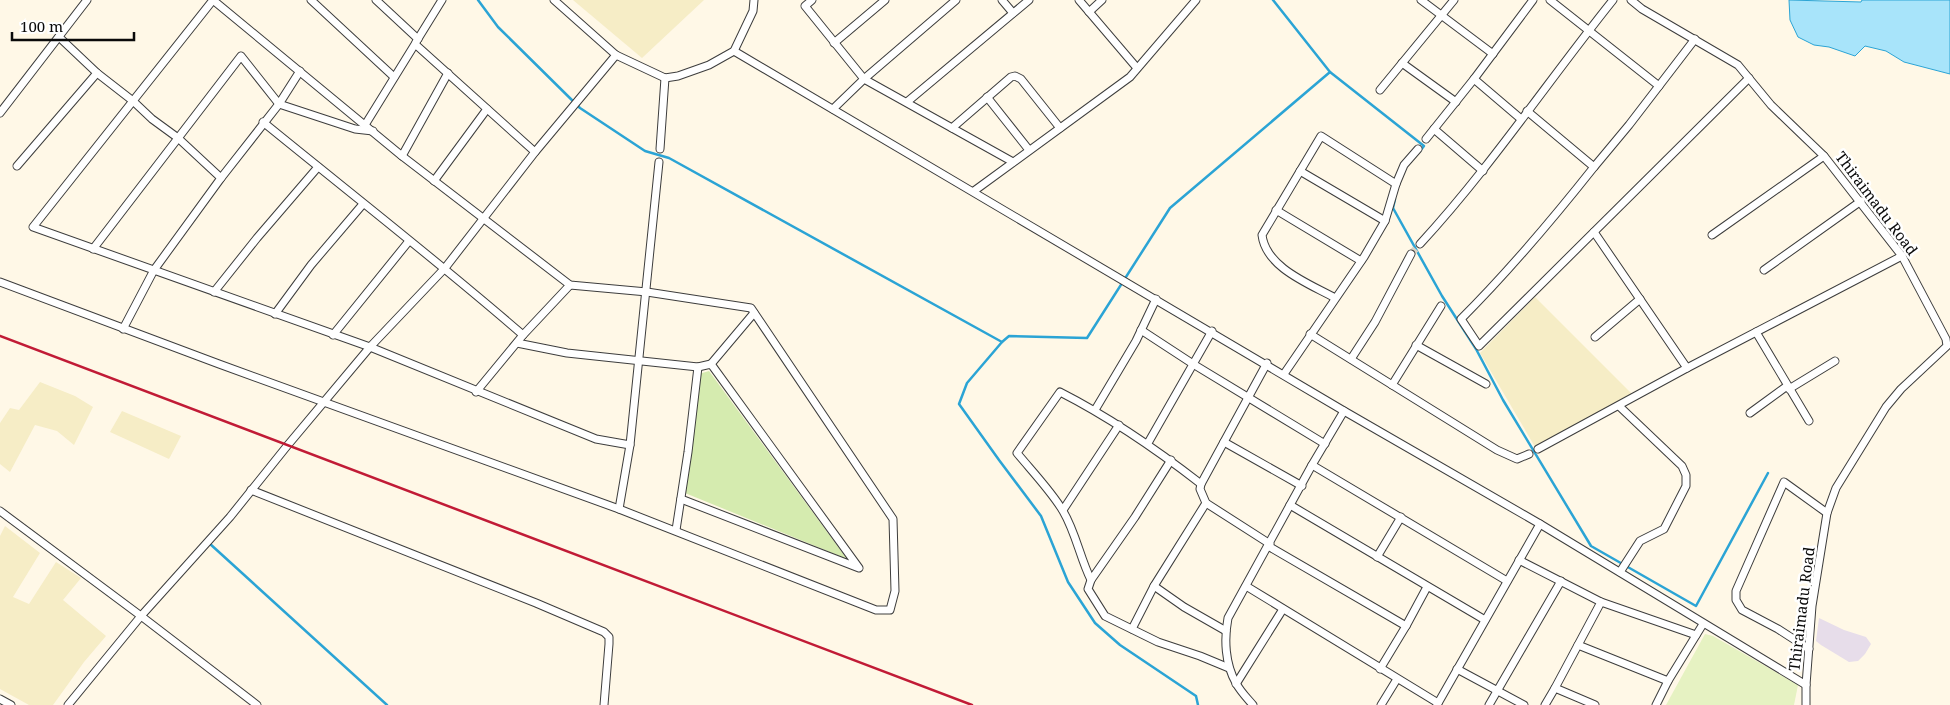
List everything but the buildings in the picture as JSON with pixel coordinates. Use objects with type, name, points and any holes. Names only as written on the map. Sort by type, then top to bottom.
[{"type":"street","points":[[0,113],[87,0]]},
{"type":"street","points":[[0,282],[123,329],[676,530],[876,610],[890,610],[895,591],[893,519],[751,308],[647,292],[570,284],[402,156],[213,0],[33,227],[370,347],[476,392],[596,439],[630,445]]},
{"type":"street","points":[[311,0],[394,78]]},
{"type":"street","points":[[376,0],[448,73],[535,152]]},
{"type":"street","points":[[365,125],[442,0]]},
{"type":"street","points":[[554,0],[616,55],[665,78],[709,66],[734,52],[753,10],[754,0]]},
{"type":"street","points":[[812,0],[805,6],[864,78],[1013,162]]},
{"type":"street","points":[[834,43],[885,0]]},
{"type":"street","points":[[833,109],[864,78],[956,0]]},
{"type":"street","points":[[1002,0],[1012,13]]},
{"type":"street","points":[[907,102],[1029,0]]},
{"type":"street","points":[[1079,0],[1137,68]]},
{"type":"street","points":[[1089,12],[1102,0]]},
{"type":"street","points":[[974,191],[1130,77],[1196,0]]},
{"type":"street","points":[[1420,0],[1493,54]]},
{"type":"street","points":[[1380,90],[1454,0]]},
{"type":"street","points":[[1426,139],[1533,0]]},
{"type":"street","points":[[1550,0],[1659,86]]},
{"type":"street","points":[[1420,244],[1452,210],[1483,171],[1613,0]]},
{"type":"street","name":"Thiraimadu Road","points":[[1631,0],[1738,65],[1771,105],[1824,156],[1902,256],[1949,348],[1901,389],[1886,408],[1836,488],[1827,513],[1812,606],[1806,705]]},
{"type":"street","points":[[59,37],[152,119],[178,138],[221,178]]},
{"type":"street","points":[[1695,39],[1630,126],[1525,252],[1496,285],[1461,319],[1479,346],[1749,78]]},
{"type":"street","points":[[734,52],[1267,363],[1344,411],[1540,524],[1624,567],[1703,624],[1806,685]]},
{"type":"street","points":[[68,705],[141,616],[230,517],[370,347],[445,268],[535,152],[616,55]]},
{"type":"street","points":[[93,249],[242,56],[279,104],[355,129],[373,131]]},
{"type":"street","points":[[1402,63],[1456,102]]},
{"type":"street","points":[[123,329],[154,270],[263,122],[279,104],[300,71]]},
{"type":"street","points":[[17,166],[97,72]]},
{"type":"street","points":[[402,156],[448,73]]},
{"type":"street","points":[[952,128],[1014,76],[1021,79],[1060,128]]},
{"type":"street","points":[[660,149],[665,78]]},
{"type":"street","points":[[1474,79],[1521,119]]},
{"type":"street","points":[[987,97],[1029,150]]},
{"type":"street","points":[[434,181],[486,109]]},
{"type":"street","points":[[1527,111],[1594,167]]},
{"type":"street","points":[[263,122],[445,268],[523,335]]},
{"type":"street","points":[[1434,129],[1483,171]]},
{"type":"street","points":[[1335,298],[1291,274],[1277,262],[1263,245],[1262,235],[1322,136],[1396,184]]},
{"type":"street","points":[[1284,374],[1361,261],[1384,221],[1404,165],[1418,149]]},
{"type":"street","points":[[1712,234],[1824,156]]},
{"type":"street","points":[[619,509],[630,445],[659,162]]},
{"type":"street","points":[[214,292],[318,168]]},
{"type":"street","points":[[1300,171],[1384,221]]},
{"type":"street","points":[[1764,270],[1861,202]]},
{"type":"street","points":[[274,314],[311,265],[363,204]]},
{"type":"street","points":[[1276,210],[1361,261]]},
{"type":"street","points":[[1594,232],[1687,368]]},
{"type":"street","points":[[333,335],[409,241]]},
{"type":"street","points":[[1351,359],[1375,322],[1411,254]]},
{"type":"street","points":[[1538,449],[1687,368],[1902,256]]},
{"type":"street","points":[[476,392],[523,335],[570,284]]},
{"type":"street","points":[[1595,337],[1640,298]]},
{"type":"street","points":[[1095,410],[1142,330],[1156,299]]},
{"type":"street","points":[[1392,385],[1441,306]]},
{"type":"street","points":[[517,343],[567,353],[698,367],[711,364],[754,313]]},
{"type":"street","points":[[1142,330],[1193,364],[1325,444]]},
{"type":"street","points":[[1148,443],[1212,332]]},
{"type":"street","points":[[1756,332],[1809,421]]},
{"type":"street","points":[[1310,334],[1497,450],[1517,459],[1529,454]]},
{"type":"street","points":[[1416,345],[1486,384]]},
{"type":"street","points":[[1750,413],[1835,361]]},
{"type":"street","points":[[1267,363],[1201,484],[1200,489],[1206,503],[1269,545],[1406,626]]},
{"type":"street","points":[[681,499],[859,568],[711,364]]},
{"type":"street","points":[[676,530],[698,367]]},
{"type":"street","points":[[1092,580],[1084,566],[1079,545],[1063,510],[1017,453],[1060,392],[1095,410],[1135,437],[1148,443],[1201,484]]},
{"type":"street","points":[[1620,406],[1682,466],[1686,475],[1686,486],[1664,529],[1640,541],[1624,567]]},
{"type":"street","points":[[1252,705],[1236,684],[1229,668],[1226,631],[1228,618],[1312,465],[1344,411]]},
{"type":"street","points":[[1063,510],[1119,425]]},
{"type":"street","points":[[1224,442],[1302,486]]},
{"type":"street","points":[[1171,460],[1092,580],[1088,589],[1105,616],[1158,642],[1229,668]]},
{"type":"street","points":[[1312,465],[1401,516],[1507,581]]},
{"type":"street","points":[[1809,649],[1778,629],[1742,610],[1736,600],[1736,591],[1784,482],[1827,513]]},
{"type":"street","points":[[252,490],[604,632],[609,637],[604,705]]},
{"type":"street","points":[[1132,629],[1154,586],[1206,503]]},
{"type":"street","points":[[1290,505],[1485,620]]},
{"type":"street","points":[[0,511],[257,705]]},
{"type":"street","points":[[1377,557],[1401,516]]},
{"type":"street","points":[[1246,586],[1437,704],[1540,524]]},
{"type":"street","points":[[1520,560],[1601,602],[1696,635]]},
{"type":"street","points":[[1489,705],[1561,581]]},
{"type":"street","points":[[1154,586],[1184,607],[1226,631]]},
{"type":"street","points":[[1380,669],[1427,587]]},
{"type":"street","points":[[1545,705],[1601,602]]},
{"type":"street","points":[[1236,684],[1283,609]]},
{"type":"street","points":[[1656,705],[1668,681],[1703,624]]},
{"type":"street","points":[[1578,645],[1668,681]]},
{"type":"street","points":[[1457,669],[1524,705]]},
{"type":"street","points":[[1381,705],[1397,679]]},
{"type":"street","points":[[1555,688],[1595,705]]},
{"type":"street","points":[[0,699],[11,705]]},
{"type":"shaded area","points":[[573,0],[704,0],[642,58]]},
{"type":"shaded area","points":[[1535,297],[1632,394],[1535,447],[1480,353]]},
{"type":"shaded area","points":[[40,382],[75,396],[93,407],[74,445],[57,431],[35,425],[10,472],[0,464],[0,423],[10,408],[19,410]]},
{"type":"shaded area","points":[[122,411],[181,436],[169,459],[110,432]]},
{"type":"shaded area","points":[[5,526],[40,553],[13,597],[29,604],[56,562],[81,578],[63,600],[106,636],[84,662],[53,705],[29,705],[0,689],[0,536]]},
{"type":"shaded area","points":[[1819,618],[1844,630],[1866,637],[1871,644],[1865,654],[1858,661],[1849,662],[1821,645],[1816,641]]},
{"type":"green space","points":[[709,371],[847,559],[685,493],[699,374]]},
{"type":"green space","points":[[1705,634],[1713,636],[1798,685],[1794,705],[1666,705]]},
{"type":"water","points":[[1789,0],[1861,2],[1862,0],[1950,0],[1950,74],[1904,62],[1886,51],[1865,46],[1855,56],[1829,47],[1814,45],[1798,37],[1790,20]]},
{"type":"waterway","points":[[478,0],[498,27],[580,108],[645,151],[669,158],[1002,342],[967,383],[959,404],[1041,516],[1068,582],[1095,623],[1120,645],[1196,696],[1198,705]]},
{"type":"waterway","points":[[1002,342],[1009,336],[1087,338],[1170,208],[1330,72],[1273,0]]},
{"type":"waterway","points":[[1330,72],[1424,146],[1420,151]]},
{"type":"waterway","points":[[1395,199],[1393,208],[1442,296],[1476,349],[1503,400],[1591,546],[1696,606],[1768,473]]},
{"type":"waterway","points":[[209,543],[387,705]]},
{"type":"tunnel","points":[[1411,254],[1420,244]]},
{"type":"railway","points":[[0,336],[972,705]]}]
